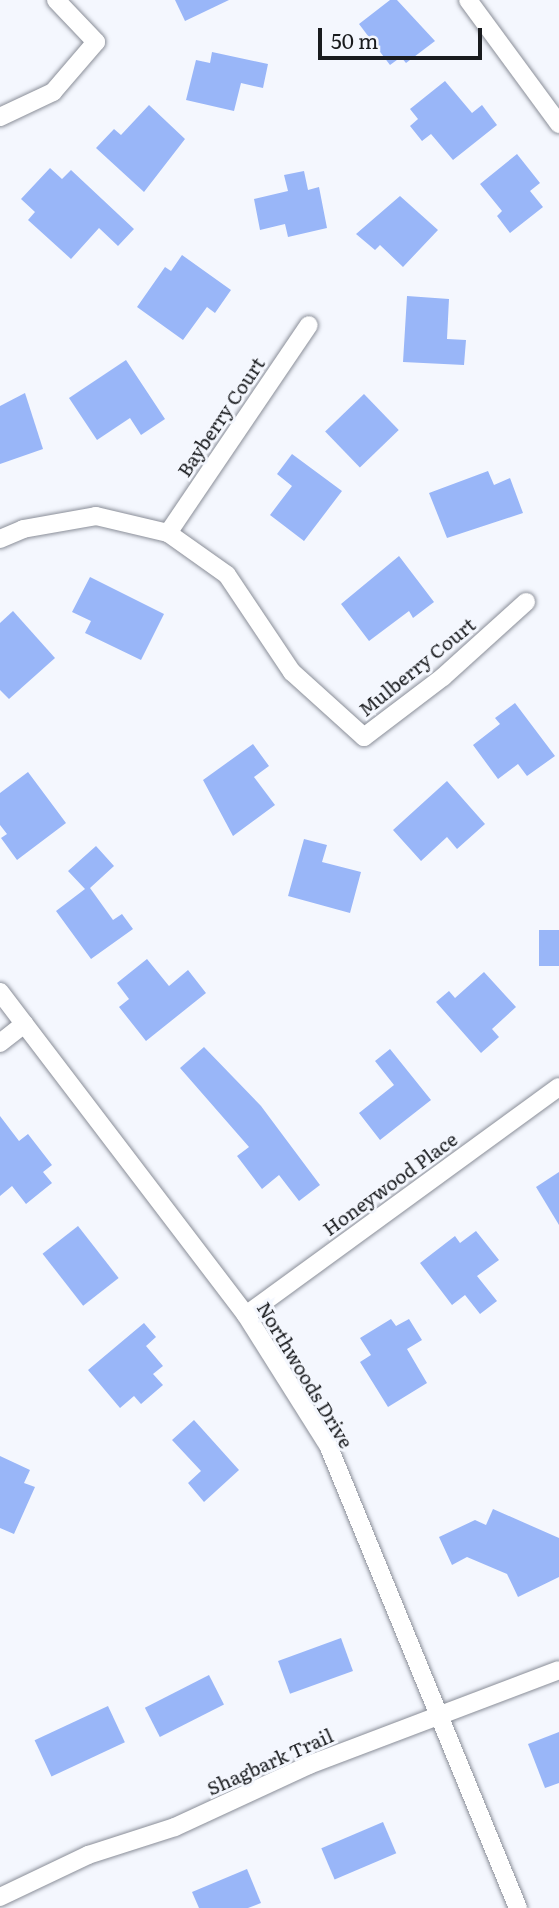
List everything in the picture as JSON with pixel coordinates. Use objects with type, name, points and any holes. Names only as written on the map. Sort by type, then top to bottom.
[{"type":"street","points":[[0,117],[53,92],[96,41],[56,0]]},
{"type":"street","points":[[478,3],[559,124]]},
{"type":"street","name":"Bayberry Court","points":[[168,533],[309,325]]},
{"type":"street","name":"Mulberry Court","points":[[0,539],[23,529],[96,516],[168,533],[227,575],[292,672],[364,737],[443,677],[526,602]]},
{"type":"street","name":"Northwoods Drive","points":[[0,992],[246,1315],[328,1446],[518,1908]]},
{"type":"street","points":[[0,1044],[24,1024]]},
{"type":"street","name":"Honeywood Place","points":[[246,1315],[559,1087]]},
{"type":"street","name":"Shagbark Trail","points":[[0,1897],[88,1855],[175,1827],[309,1765],[559,1670]]},
{"type":"building","points":[[175,0],[229,0],[185,21]]},
{"type":"building","points":[[390,0],[397,0],[435,41],[406,63],[401,57],[390,65],[359,24]]},
{"type":"building","points":[[212,52],[268,64],[263,88],[241,83],[234,111],[186,100],[196,60],[210,63]]},
{"type":"building","points":[[445,81],[472,113],[482,105],[497,125],[453,160],[431,134],[422,141],[410,126],[418,119],[410,109]]},
{"type":"building","points":[[149,105],[185,139],[144,192],[96,148],[114,129],[121,135]]},
{"type":"building","points":[[517,154],[540,183],[530,191],[543,207],[510,233],[497,216],[502,211],[480,184]]},
{"type":"building","points":[[50,168],[62,179],[71,170],[134,229],[118,246],[99,228],[71,259],[28,220],[35,212],[21,199]]},
{"type":"building","points":[[304,171],[308,190],[319,187],[327,228],[288,237],[285,224],[260,230],[254,199],[288,191],[284,175]]},
{"type":"building","points":[[400,196],[438,230],[403,267],[380,245],[375,250],[356,234]]},
{"type":"building","points":[[182,255],[231,290],[215,313],[207,307],[183,340],[137,307],[165,267],[171,271]]},
{"type":"building","points":[[407,296],[449,299],[447,339],[466,340],[464,365],[403,362]]},
{"type":"building","points":[[126,360],[165,419],[141,435],[130,418],[97,440],[69,398]]},
{"type":"building","points":[[25,393],[43,449],[0,464],[0,406]]},
{"type":"building","points":[[364,394],[399,430],[360,467],[325,432]]},
{"type":"building","points":[[292,454],[342,491],[304,541],[270,515],[292,486],[277,474]]},
{"type":"building","points":[[488,471],[494,485],[510,478],[523,513],[447,538],[429,493]]},
{"type":"building","points":[[399,556],[434,602],[413,618],[409,611],[369,641],[341,604]]},
{"type":"building","points":[[90,577],[164,614],[141,660],[85,633],[91,621],[72,612]]},
{"type":"building","points":[[13,611],[55,658],[9,699],[0,690],[0,623]]},
{"type":"building","points":[[515,703],[555,756],[527,776],[518,764],[498,779],[473,745],[500,724],[495,718]]},
{"type":"building","points":[[253,744],[269,766],[254,777],[275,805],[233,836],[203,780]]},
{"type":"building","points":[[28,772],[66,823],[17,860],[1,838],[7,834],[0,825],[0,793]]},
{"type":"building","points":[[447,781],[485,824],[457,849],[447,837],[421,861],[393,830]]},
{"type":"building","points":[[304,839],[327,845],[322,862],[361,872],[350,913],[288,896]]},
{"type":"building","points":[[96,846],[114,866],[90,888],[113,920],[122,914],[133,929],[91,959],[56,911],[85,889],[68,871]]},
{"type":"building","points":[[539,930],[559,930],[559,966],[539,966]]},
{"type":"building","points":[[147,959],[169,986],[188,970],[206,993],[146,1041],[119,1007],[129,999],[117,983]]},
{"type":"building","points":[[484,972],[516,1007],[492,1029],[499,1037],[481,1053],[436,1002],[449,991],[455,998]]},
{"type":"building","points":[[204,1047],[261,1106],[320,1185],[299,1201],[279,1175],[262,1189],[237,1156],[249,1147],[180,1068]]},
{"type":"building","points":[[390,1049],[431,1100],[380,1140],[359,1113],[394,1085],[375,1061]]},
{"type":"building","points":[[0,1116],[19,1141],[28,1134],[52,1165],[43,1172],[52,1183],[26,1204],[12,1186],[0,1196]]},
{"type":"building","points":[[559,1172],[559,1225],[536,1187]]},
{"type":"building","points":[[78,1226],[119,1278],[83,1306],[43,1254]]},
{"type":"building","points":[[476,1231],[499,1260],[477,1276],[497,1301],[480,1314],[465,1295],[452,1305],[420,1263],[455,1236],[460,1243]]},
{"type":"building","points":[[391,1319],[396,1326],[409,1319],[422,1340],[407,1349],[427,1383],[388,1407],[360,1362],[371,1355],[360,1338]]},
{"type":"building","points":[[144,1323],[156,1337],[146,1346],[163,1366],[153,1374],[163,1385],[141,1404],[134,1396],[120,1408],[88,1370]]},
{"type":"building","points":[[194,1420],[239,1470],[204,1502],[188,1483],[201,1471],[172,1440]]},
{"type":"building","points":[[0,1456],[30,1470],[24,1483],[35,1487],[14,1534],[0,1528]]},
{"type":"building","points":[[493,1509],[559,1538],[559,1577],[518,1597],[507,1574],[467,1557],[452,1565],[439,1537],[475,1520],[486,1525]]},
{"type":"building","points":[[341,1638],[353,1671],[290,1694],[278,1661]]},
{"type":"building","points":[[209,1675],[224,1704],[160,1737],[145,1708]]},
{"type":"building","points":[[108,1706],[125,1742],[51,1776],[35,1740]]},
{"type":"building","points":[[559,1732],[559,1783],[545,1788],[528,1744]]},
{"type":"building","points":[[383,1822],[396,1853],[335,1879],[321,1848]]},
{"type":"building","points":[[247,1869],[261,1903],[248,1908],[199,1908],[192,1892]]}]
